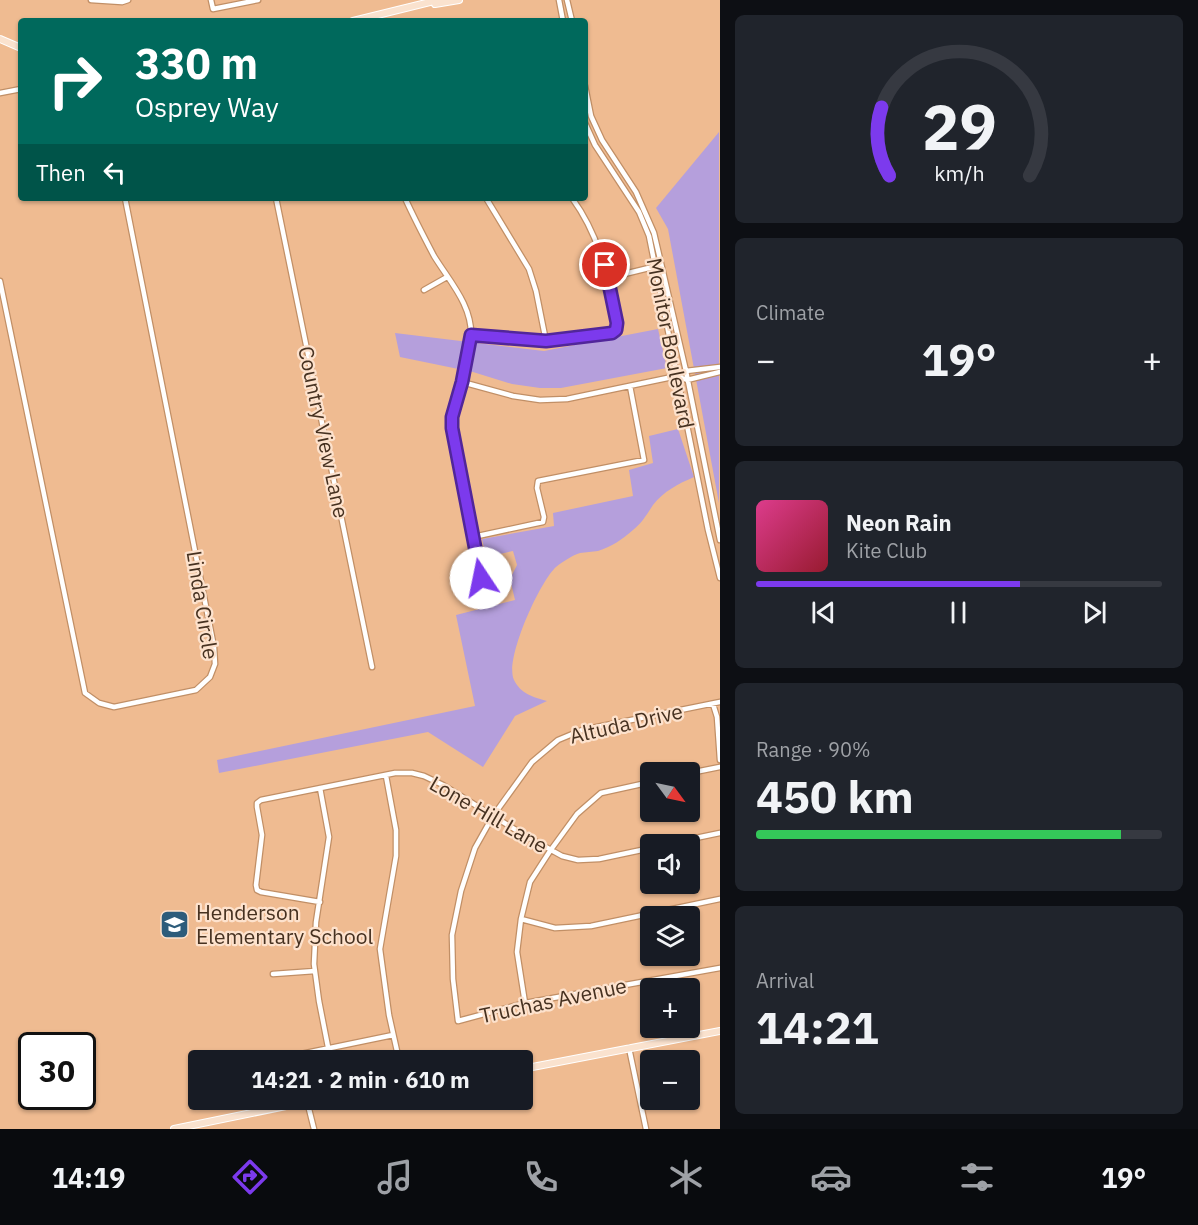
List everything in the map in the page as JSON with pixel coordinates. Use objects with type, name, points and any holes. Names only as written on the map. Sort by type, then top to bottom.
[{"type":"main road","points":[[419,6],[438,0]]},
{"type":"main road","points":[[366,18],[459,0]]},
{"type":"main road","points":[[0,39],[18,47]]},
{"type":"main road","points":[[533,1068],[720,1030]]},
{"type":"main road","points":[[174,1129],[264,1110]]},
{"type":"street","points":[[91,0],[122,2],[128,0]]},
{"type":"street","points":[[211,0],[213,9],[258,0]]},
{"type":"street","points":[[559,0],[562,18]]},
{"type":"street","points":[[567,0],[571,18]]},
{"type":"street","points":[[0,93],[18,90]]},
{"type":"street","name":"Monitor Boulevard","points":[[588,101],[591,116],[602,140],[644,209],[654,233],[686,371],[720,540]]},
{"type":"street","name":"Monitor Boulevard","points":[[588,130],[595,145],[639,212],[649,236],[708,530],[720,578]]},
{"type":"street","name":"Linda Circle","points":[[0,281],[85,693],[99,703],[114,707],[196,690],[210,677],[215,664],[214,647],[126,201]]},
{"type":"street","name":"Country View Lane","points":[[277,201],[372,667]]},
{"type":"street","points":[[406,201],[424,237],[461,296],[471,335],[462,382],[452,417],[452,428],[481,578],[485,589],[490,594]]},
{"type":"street","points":[[488,201],[529,269],[546,341]]},
{"type":"street","points":[[471,335],[546,341],[612,333],[616,330],[617,323],[608,278],[595,238],[574,201]]},
{"type":"street","points":[[608,278],[662,265]]},
{"type":"street","points":[[424,290],[447,277]]},
{"type":"street","points":[[462,382],[513,396],[540,400],[567,399],[677,376],[686,371],[720,367]]},
{"type":"street","points":[[677,376],[687,380],[720,372]]},
{"type":"street","points":[[473,537],[543,522],[544,517],[537,488],[538,481],[645,460],[630,386]]},
{"type":"street","name":"Altuda Drive","points":[[459,1021],[453,979],[452,935],[461,891],[474,848],[493,816],[532,762],[566,736],[612,723],[720,702]]},
{"type":"street","points":[[713,704],[717,717],[720,760]]},
{"type":"street","points":[[700,771],[720,767]]},
{"type":"street","name":"Lone Hill Lane","points":[[320,902],[257,890],[262,836],[257,803],[404,773],[424,776],[443,785],[550,851],[578,860],[599,859],[640,850]]},
{"type":"street","points":[[386,776],[396,830],[396,856],[380,949],[382,976],[397,1050]]},
{"type":"street","points":[[525,1003],[517,952],[521,919],[530,882],[577,814],[601,793],[640,784]]},
{"type":"street","points":[[320,789],[329,837],[316,922],[315,971],[328,1047]]},
{"type":"street","points":[[700,837],[720,833]]},
{"type":"street","points":[[521,919],[555,928],[591,926],[720,899]]},
{"type":"street","name":"Truchas Avenue","points":[[459,1021],[525,1003],[720,968]]},
{"type":"street","points":[[273,974],[315,971]]},
{"type":"street","points":[[317,1050],[393,1035]]},
{"type":"street","points":[[628,1048],[646,1129]]},
{"type":"street","points":[[312,1110],[314,1129]]},
{"type":"shaded area","points":[[719,132],[719,503],[668,229],[656,208]]},
{"type":"shaded area","points":[[658,329],[667,368],[561,388],[512,384],[473,372],[400,357],[395,333],[544,351]]},
{"type":"shaded area","points":[[678,429],[694,477],[677,485],[662,496],[639,524],[617,542],[598,551],[577,554],[561,563],[549,575],[541,588],[525,621],[512,670],[514,680],[520,689],[547,701],[515,716],[483,767],[428,732],[219,773],[217,760],[475,706],[456,615],[515,600],[510,579],[517,565],[513,551],[486,557],[482,539],[554,526],[553,513],[633,496],[629,470],[653,463],[649,436]]},
{"type":"place","name":"Henderson Elementary School","points":[[175,924]]},
{"type":"route","points":[[481,578],[452,428],[452,417],[470,348],[471,335],[546,341],[612,333],[616,330],[617,323],[605,265]]}]
